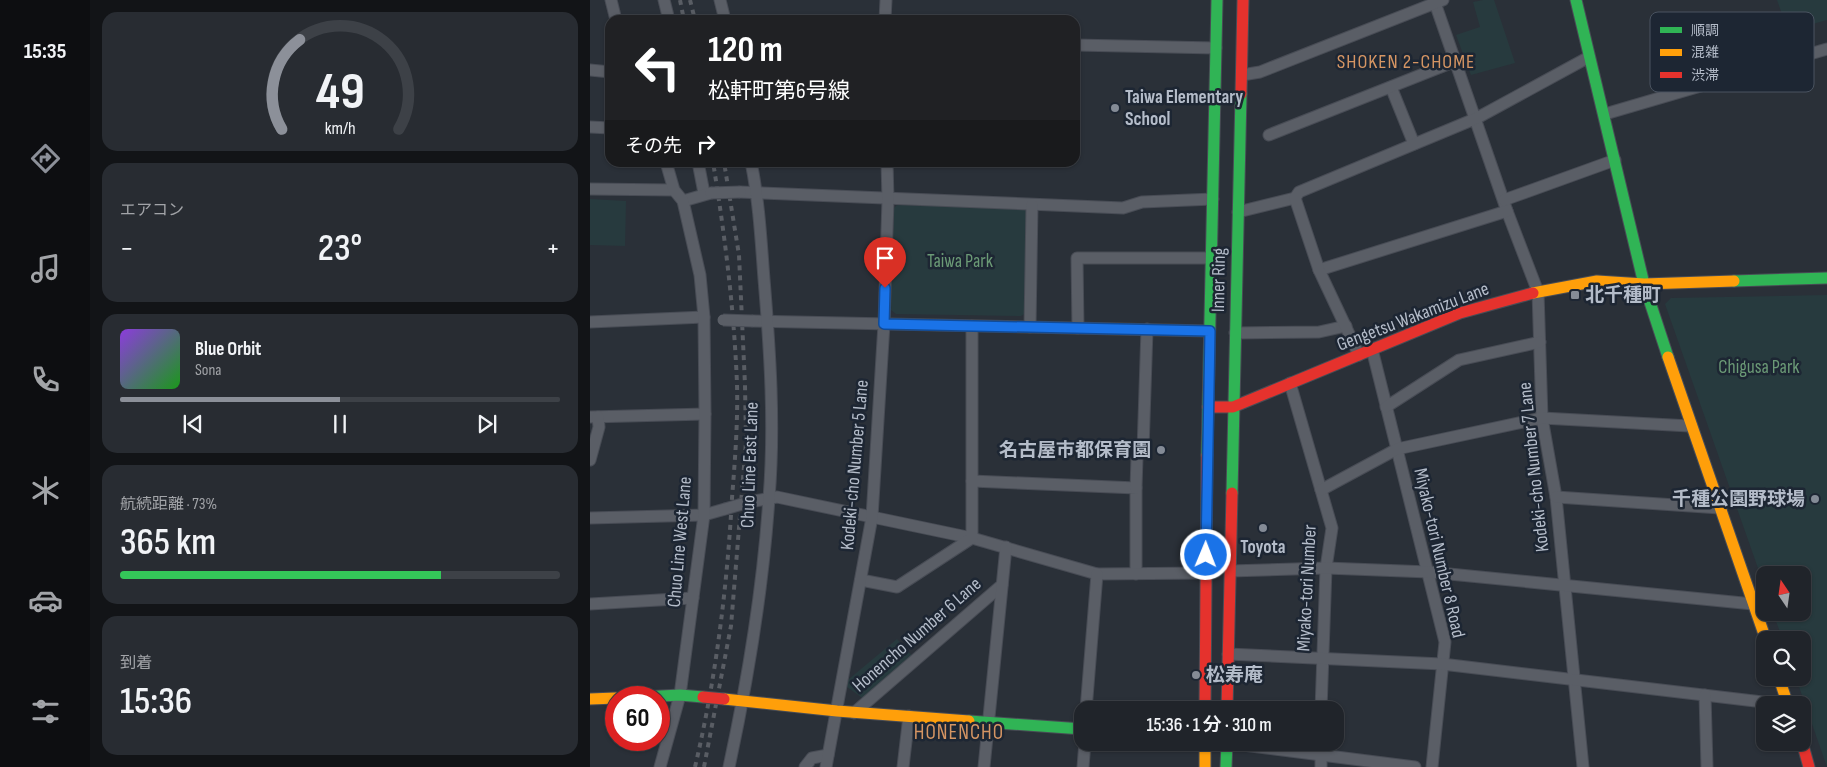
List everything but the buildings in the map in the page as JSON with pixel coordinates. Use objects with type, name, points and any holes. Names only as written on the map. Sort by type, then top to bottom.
[{"type":"street","points":[[612,0],[615,15]]},
{"type":"street","points":[[664,0],[668,15]]},
{"type":"street","points":[[720,0],[723,15]]},
{"type":"street","points":[[885,15],[886,0]]},
{"type":"street","name":"Inner Ring","points":[[1205,701],[1205,573],[1217,0]]},
{"type":"street","name":"Inner Ring","points":[[1227,701],[1244,0]]},
{"type":"street","points":[[1576,0],[1605,114],[1644,284],[1690,426],[1763,631]]},
{"type":"street","points":[[1242,75],[1260,72],[1437,1]]},
{"type":"street","name":"Kodeki-cho Number 7 Lane","points":[[1437,1],[1507,211],[1538,292],[1542,418],[1556,497],[1583,767]]},
{"type":"street","points":[[1080,45],[1216,48]]},
{"type":"street","points":[[1814,53],[1827,49]]},
{"type":"street","points":[[1238,212],[1295,198],[1299,192],[1477,118],[1589,57]]},
{"type":"street","points":[[1269,135],[1456,61]]},
{"type":"street","points":[[590,70],[605,72]]},
{"type":"street","points":[[1391,87],[1414,144]]},
{"type":"street","points":[[1605,114],[1680,92]]},
{"type":"street","points":[[590,127],[605,128]]},
{"type":"street","points":[[1504,200],[1615,160]]},
{"type":"street","points":[[667,167],[674,190],[683,201],[708,193],[757,192],[888,200],[1123,208],[1142,202],[1213,198]]},
{"type":"street","points":[[700,167],[708,193]]},
{"type":"street","name":"Chuo Line East Lane","points":[[729,767],[744,700],[769,498],[771,415],[768,321],[757,192],[752,167]]},
{"type":"street","name":"Kodeki-cho Number 5 Lane","points":[[827,761],[872,516],[884,324],[888,200],[887,167]]},
{"type":"street","points":[[590,189],[674,190]]},
{"type":"street","points":[[1295,198],[1320,270],[1359,355]]},
{"type":"street","name":"Chuo Line West Lane","points":[[660,767],[680,695],[704,516],[704,318],[700,275],[683,201]]},
{"type":"street","points":[[1030,327],[1032,205]]},
{"type":"street","points":[[1320,270],[1507,211]]},
{"type":"street","points":[[1078,328],[1076,258],[1212,258]]},
{"type":"street","name":"Gengetsu Wakamizu Lane","points":[[1234,407],[1460,313],[1538,292],[1597,281],[1644,284],[1827,278]]},
{"type":"street","points":[[590,322],[704,318],[723,320],[1210,331]]},
{"type":"street","points":[[972,326],[972,538]]},
{"type":"street","points":[[1235,332],[1319,332],[1346,326]]},
{"type":"street","points":[[1136,574],[1137,457],[1143,450],[1147,329]]},
{"type":"street","points":[[1386,406],[1460,360],[1540,342]]},
{"type":"street","name":"Miyako-tori Number 8 Road","points":[[1372,350],[1445,642],[1432,767]]},
{"type":"street","name":"Miyako-tori Number","points":[[1290,383],[1332,528],[1326,568],[1321,657],[1321,701]]},
{"type":"street","points":[[1208,407],[1234,407]]},
{"type":"street","points":[[590,460],[598,428],[594,417],[705,414]]},
{"type":"street","points":[[1321,490],[1397,449],[1542,418],[1690,426]]},
{"type":"street","points":[[972,481],[1136,488]]},
{"type":"street","points":[[590,518],[704,516],[749,502],[777,497],[972,538],[1097,574],[1205,573]]},
{"type":"street","points":[[1556,497],[1720,508]]},
{"type":"street","points":[[861,580],[898,587],[972,538]]},
{"type":"street","points":[[984,767],[1006,547]]},
{"type":"street","points":[[1230,571],[1326,568],[1429,572],[1753,604]]},
{"type":"street","points":[[1087,701],[1097,574]]},
{"type":"street","name":"Honencho Number 6 Lane","points":[[854,713],[1002,585]]},
{"type":"street","points":[[590,604],[693,598]]},
{"type":"street","points":[[1228,654],[1442,664],[1756,701]]},
{"type":"street","points":[[1705,695],[1707,767]]},
{"type":"street","points":[[670,696],[744,700],[854,713],[1074,728]]},
{"type":"street","points":[[590,699],[605,698]]},
{"type":"street","points":[[903,767],[909,716]]},
{"type":"street","points":[[1083,767],[1084,751]]},
{"type":"street","points":[[1205,751],[1205,767]]},
{"type":"street","points":[[1225,751],[1226,767]]},
{"type":"street","points":[[1268,751],[1321,761],[1415,767]]},
{"type":"street","points":[[1805,751],[1809,767]]},
{"type":"street","points":[[805,767],[812,758],[827,761]]},
{"type":"green space","points":[[1494,0],[1515,63],[1471,75],[1456,35],[1480,27],[1473,2]]},
{"type":"green space","points":[[1777,0],[1827,0],[1827,20],[1814,24],[1814,12],[1781,12]]},
{"type":"green space","points":[[590,199],[626,201],[625,246],[590,245]]},
{"type":"green space","name":"Taiwa Park","points":[[897,205],[1024,208],[1027,212],[1026,313],[1021,316],[896,314],[891,310],[894,208]]},
{"type":"green space","name":"Chigusa Park","points":[[1827,295],[1827,767],[1811,721],[1811,696],[1802,696],[1799,686],[1811,686],[1811,631],[1780,631],[1776,621],[1811,621],[1811,566],[1757,566],[1665,304],[1671,298]]},
{"type":"green space","points":[[897,639],[914,658],[865,700],[843,684]]},
{"type":"railway","points":[[680,0],[683,15]]},
{"type":"railway","points":[[690,0],[694,15]]},
{"type":"railway","points":[[695,767],[715,667],[724,599],[737,427],[736,356],[731,300],[714,167]]},
{"type":"railway","points":[[704,767],[731,626],[746,442],[739,255],[725,167]]},
{"type":"traffic: fast","points":[[1207,455],[1217,0]]},
{"type":"traffic: fast","points":[[1576,0],[1644,284],[1668,357]]},
{"type":"traffic: fast","points":[[1232,493],[1241,94]]},
{"type":"traffic: fast","points":[[1734,281],[1827,278]]},
{"type":"traffic: fast","points":[[670,696],[703,697]]},
{"type":"traffic: fast","points":[[969,721],[1074,728]]},
{"type":"traffic: fast","points":[[1226,767],[1227,751]]},
{"type":"traffic: slow","points":[[1533,293],[1597,281],[1644,284],[1734,281]]},
{"type":"traffic: slow","points":[[1668,357],[1763,631]]},
{"type":"traffic: slow","points":[[1782,686],[1785,696]]},
{"type":"traffic: slow","points":[[590,699],[605,698]]},
{"type":"traffic: slow","points":[[724,699],[837,711],[969,721]]},
{"type":"traffic: slow","points":[[1205,751],[1205,767]]},
{"type":"traffic: jam","points":[[1241,94],[1243,0]]},
{"type":"traffic: jam","points":[[1208,407],[1233,407],[1460,313],[1533,293]]},
{"type":"traffic: jam","points":[[1205,701],[1207,455]]},
{"type":"traffic: jam","points":[[1227,701],[1232,493]]},
{"type":"traffic: jam","points":[[703,697],[724,699]]},
{"type":"traffic: jam","points":[[1805,751],[1809,767]]},
{"type":"place","name":"Taiwa Elementary School","points":[[1115,108]]},
{"type":"place","name":"北千種町","points":[[1575,295]]},
{"type":"place","name":"名古屋市都保育園","points":[[1161,450]]},
{"type":"place","name":"千種公園野球場","points":[[1815,499]]},
{"type":"place","name":"Toyota","points":[[1263,528]]},
{"type":"place","name":"松寿庵","points":[[1196,675]]},
{"type":"district","name":"SHOKEN 2-CHOME","points":[[1406,62]]},
{"type":"district","name":"HONENCHO","points":[[959,732]]},
{"type":"route","points":[[885,288],[884,324],[1210,331],[1206,555]]}]
